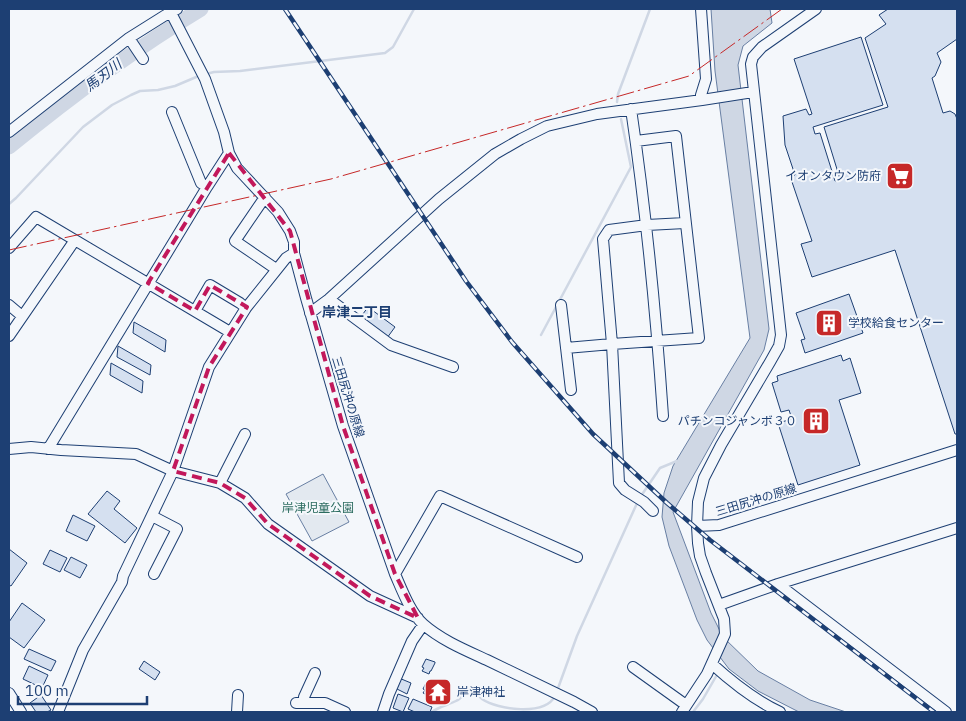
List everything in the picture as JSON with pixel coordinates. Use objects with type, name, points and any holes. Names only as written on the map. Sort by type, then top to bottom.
[{"type":"street","points":[[701,9],[706,79],[702,94],[705,100]]},
{"type":"street","points":[[633,667],[684,709],[707,674],[725,634],[724,620],[700,556],[696,526],[698,502],[704,478],[721,445],[779,346],[780,334],[778,301],[749,93],[751,64],[753,58],[762,47],[816,9]]},
{"type":"street","points":[[9,132],[130,40],[173,12]]},
{"type":"street","name":"三田尻沖の原線","points":[[173,12],[180,32],[205,79],[230,153],[237,168],[278,212],[290,231],[310,313],[343,426],[403,593],[421,621],[440,637],[592,712]]},
{"type":"street","points":[[130,40],[142,58]]},
{"type":"street","points":[[310,313],[329,299],[439,200],[495,154],[521,139],[547,126],[597,114],[749,93]]},
{"type":"street","points":[[631,109],[647,225],[663,416]]},
{"type":"street","points":[[172,112],[201,183],[207,187]]},
{"type":"street","points":[[566,348],[699,338],[676,136],[636,141]]},
{"type":"street","points":[[48,449],[207,187],[230,153]]},
{"type":"street","points":[[265,197],[235,240],[276,270]]},
{"type":"street","points":[[9,248],[36,217],[230,332]]},
{"type":"street","points":[[653,511],[644,502],[625,490],[619,483],[612,344],[603,239],[609,230],[685,223]]},
{"type":"street","points":[[9,336],[75,240]]},
{"type":"street","points":[[58,712],[83,650],[122,582],[123,576],[173,471],[209,367],[246,308],[286,258],[294,253]]},
{"type":"street","points":[[195,311],[210,285],[246,308]]},
{"type":"street","points":[[329,299],[392,345],[453,367]]},
{"type":"street","points":[[561,305],[571,390]]},
{"type":"street","points":[[9,306],[22,316]]},
{"type":"street","points":[[220,483],[245,434]]},
{"type":"street","points":[[9,449],[31,447],[136,454],[173,471],[220,483],[245,498],[268,524],[370,596],[421,621],[383,712]]},
{"type":"street","name":"三田尻沖の原線","points":[[696,526],[719,525],[957,450]]},
{"type":"street","points":[[395,574],[440,496],[577,557]]},
{"type":"street","points":[[152,516],[178,529],[154,574]]},
{"type":"street","points":[[719,605],[778,584],[957,528]]},
{"type":"street","points":[[778,584],[946,712]]},
{"type":"street","points":[[714,661],[734,684],[766,706],[780,712]]},
{"type":"street","points":[[315,673],[300,703],[325,703],[345,712]]},
{"type":"street","points":[[9,693],[21,712]]},
{"type":"street","points":[[237,712],[238,695]]},
{"type":"street","points":[[568,712],[574,702]]},
{"type":"highlighted area","points":[[229,153],[290,231],[343,426],[395,574],[418,618],[370,596],[268,524],[245,498],[220,483],[173,471],[209,367],[247,307],[210,285],[195,311],[148,283]]},
{"type":"green space","name":"岸津児童公園","points":[[323,474],[349,522],[312,541],[286,494]]},
{"type":"shaded area","points":[[711,9],[770,9],[772,23],[743,46],[738,65],[769,329],[764,350],[673,512],[711,613],[723,637],[758,671],[810,700],[846,712],[799,712],[758,691],[729,669],[707,640],[697,620],[669,546],[662,517],[664,493],[673,466],[750,338],[715,71]]},
{"type":"building","points":[[888,9],[957,9],[957,39],[937,53],[941,62],[935,76],[932,78],[943,113],[950,111],[955,114],[957,119],[957,434],[955,434],[895,250],[812,277],[801,244],[812,241],[790,176],[795,175],[785,145],[783,116],[806,109],[809,115],[812,114],[794,59],[861,37],[883,105],[813,127],[815,134],[820,133],[835,181],[840,179],[824,127],[888,107],[865,38],[886,24],[879,15]]},
{"type":"building","name":"学校給食センター","points":[[849,294],[863,333],[805,353],[801,340],[805,339],[796,313]]},
{"type":"building","points":[[368,307],[395,327],[387,338],[360,318]]},
{"type":"building","points":[[134,322],[166,340],[165,352],[133,333]]},
{"type":"building","points":[[118,346],[151,365],[150,375],[117,357]]},
{"type":"building","name":"パチンコジャンボ３０","points":[[841,355],[843,361],[850,358],[861,393],[839,400],[860,465],[798,485],[778,423],[792,419],[789,410],[781,412],[772,383],[778,381],[777,376]]},
{"type":"building","points":[[111,363],[143,381],[142,393],[110,375]]},
{"type":"building","points":[[107,491],[120,501],[114,509],[137,528],[125,543],[88,514]]},
{"type":"building","points":[[73,515],[95,526],[87,541],[66,531]]},
{"type":"building","points":[[9,549],[27,563],[11,586],[9,585]]},
{"type":"building","points":[[50,550],[67,558],[60,572],[43,564]]},
{"type":"building","points":[[71,557],[87,565],[80,578],[64,570]]},
{"type":"building","points":[[22,603],[45,620],[24,648],[9,637],[9,622]]},
{"type":"building","points":[[29,649],[56,661],[51,671],[24,659]]},
{"type":"building","points":[[426,659],[435,662],[429,674],[422,671]]},
{"type":"building","points":[[144,661],[160,672],[155,680],[139,669]]},
{"type":"building","points":[[29,666],[48,675],[42,688],[23,679]]},
{"type":"building","points":[[399,678],[411,683],[407,694],[395,688]]},
{"type":"building","points":[[429,681],[437,684],[436,687],[448,691],[444,699],[433,694],[431,697],[423,693],[426,683],[428,684]]},
{"type":"building","points":[[398,694],[409,698],[403,712],[393,708]]},
{"type":"building","points":[[41,695],[51,710],[47,712],[36,712],[30,703]]},
{"type":"building","points":[[413,699],[432,707],[430,712],[415,712],[408,709]]},
{"type":"waterway","name":"馬刃川","points":[[9,147],[102,75],[201,9]]},
{"type":"waterway","points":[[206,74],[385,53],[393,47],[414,9]]},
{"type":"waterway","points":[[617,102],[618,94],[650,9]]},
{"type":"waterway","points":[[9,204],[83,127],[112,105],[140,91],[158,90],[175,86],[201,75]]},
{"type":"waterway","points":[[541,335],[631,167],[621,119]]},
{"type":"waterway","points":[[641,496],[660,468],[677,461]]},
{"type":"waterway","points":[[557,691],[577,636],[638,501]]},
{"type":"waterway","points":[[693,712],[718,673]]},
{"type":"waterway","points":[[432,712],[458,700],[472,687],[482,699],[489,703],[509,708],[532,709],[550,702],[555,696]]},
{"type":"railway","points":[[285,9],[466,281],[512,342],[593,434],[710,540],[934,712]]},
{"type":"power","points":[[9,250],[331,179],[689,76],[782,9]]},
{"type":"place","name":"イオンタウン防府","points":[[900,176]]},
{"type":"place","name":"学校給食センター","points":[[829,323]]},
{"type":"place","name":"パチンコジャンボ３０","points":[[816,421]]},
{"type":"place","name":"岸津神社","points":[[438,692]]},
{"type":"district","name":"岸津二丁目","points":[[357,312]]}]
